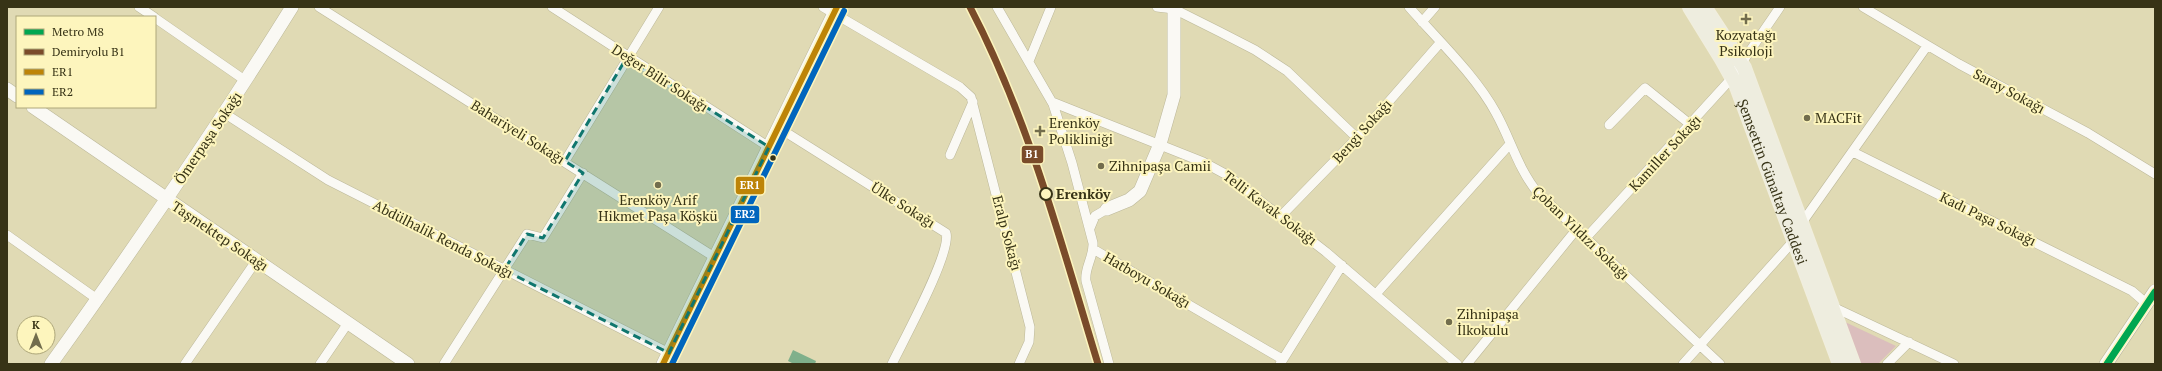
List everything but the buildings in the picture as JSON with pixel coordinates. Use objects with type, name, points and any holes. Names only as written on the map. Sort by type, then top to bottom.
[{"type":"main road","name":"Şemsettin Günaltay Caddesi","points":[[1690,7],[1733,77],[1840,364]]},
{"type":"main road","name":"Şemsettin Günaltay Caddesi","points":[[1704,7],[1742,64],[1830,306],[1853,364]]},
{"type":"street","points":[[139,7],[152,16]]},
{"type":"street","name":"Ömerpaşa Sokağı","points":[[51,364],[166,200],[246,81],[292,7]]},
{"type":"street","name":"Bahariyeli Sokağı","points":[[319,7],[565,161],[716,258]]},
{"type":"street","name":"Değer Bilir Sokağı","points":[[552,7],[627,57],[769,147]]},
{"type":"street","points":[[565,161],[658,7]]},
{"type":"street","name":"Hatboyu Sokağı","points":[[998,7],[1052,102],[1090,228],[1093,249],[1281,362]]},
{"type":"street","points":[[1029,61],[1051,7]]},
{"type":"street","points":[[1157,7],[1174,8],[1255,50],[1287,71],[1357,138]]},
{"type":"street","name":"Çoban Yıldızı Sokağı","points":[[1409,7],[1440,42],[1496,112],[1523,172],[1536,191],[1585,239],[1720,364]]},
{"type":"street","points":[[1422,22],[1435,7]]},
{"type":"street","name":"Kamiller Sokağı","points":[[1585,239],[1691,125],[1733,77],[1780,7]]},
{"type":"street","name":"Saray Sokağı","points":[[1864,7],[1927,46],[2093,136],[2155,174]]},
{"type":"street","points":[[1090,228],[1095,216],[1107,209],[1129,200],[1140,191],[1160,144],[1174,95],[1174,8]]},
{"type":"street","points":[[666,359],[779,128],[831,9],[970,95],[973,102],[950,155]]},
{"type":"street","points":[[156,18],[246,81]]},
{"type":"street","name":"Bengi Sokağı","points":[[1281,216],[1357,138],[1440,42]]},
{"type":"street","points":[[1801,224],[1927,46]]},
{"type":"street","points":[[1609,125],[1645,88],[1691,125]]},
{"type":"street","points":[[7,89],[16,95]]},
{"type":"street","name":"Eralp Sokağı","points":[[973,102],[1030,327],[1029,342],[1019,364]]},
{"type":"street","name":"Telli Kavak Sokağı","points":[[1052,102],[1160,144],[1223,172],[1342,265],[1457,364]]},
{"type":"street","name":"Taşmektep Sokağı","points":[[34,108],[166,200],[408,364]]},
{"type":"street","name":"Abdülhalik Renda Sokağı","points":[[224,113],[324,178],[504,270],[666,359]]},
{"type":"street","name":"Ülke Sokağı","points":[[779,128],[946,233],[946,243],[937,272],[892,364]]},
{"type":"street","points":[[1376,294],[1510,144]]},
{"type":"street","name":"Kadı Paşa Sokağı","points":[[1852,152],[2122,286],[2151,306]]},
{"type":"street","points":[[444,364],[527,234],[542,238],[583,173]]},
{"type":"street","points":[[1083,204],[1094,209],[1107,209]]},
{"type":"street","points":[[1467,364],[1576,230]]},
{"type":"street","points":[[7,235],[97,299]]},
{"type":"street","points":[[1683,364],[1794,239],[1802,238],[1808,245]]},
{"type":"street","points":[[1093,249],[1085,278],[1109,364]]},
{"type":"street","points":[[186,364],[256,261]]},
{"type":"street","points":[[1281,362],[1342,265]]},
{"type":"street","points":[[2106,364],[2151,306],[2155,291]]},
{"type":"street","points":[[1830,306],[1954,364]]},
{"type":"street","points":[[320,364],[348,323]]},
{"type":"street","points":[[1887,364],[1909,342]]},
{"type":"highlighted area","points":[[627,57],[769,147],[669,353],[504,270],[527,234],[543,238],[583,173],[565,161]]},
{"type":"shaded area","points":[[1845,322],[1896,346],[1878,364],[1861,364]]},
{"type":"shaded area","points":[[793,350],[816,361],[815,364],[794,364],[788,361]]},
{"type":"metro line","name":"M8","points":[[2107,364],[2155,292]]},
{"type":"rail line","name":"B1","points":[[970,7],[1010,93],[1027,138],[1057,228],[1098,364]]},
{"type":"transit line","name":"ER1","points":[[663,364],[837,7]]},
{"type":"transit line","name":"ER2","points":[[672,364],[844,11]]},
{"type":"place","name":"Kozyatağı Psikoloji","points":[[1746,19]]},
{"type":"place","name":"MACFit","points":[[1807,118]]},
{"type":"place","name":"Erenköy Polikliniği","points":[[1040,131]]},
{"type":"place","name":"Zihnipaşa Camii","points":[[1101,166]]},
{"type":"place","name":"Erenköy Arif Hikmet Paşa Köşkü","points":[[658,185]]},
{"type":"place","name":"Erenköy","points":[[1046,194]]},
{"type":"place","name":"Zihnipaşa İlkokulu","points":[[1449,322]]}]
